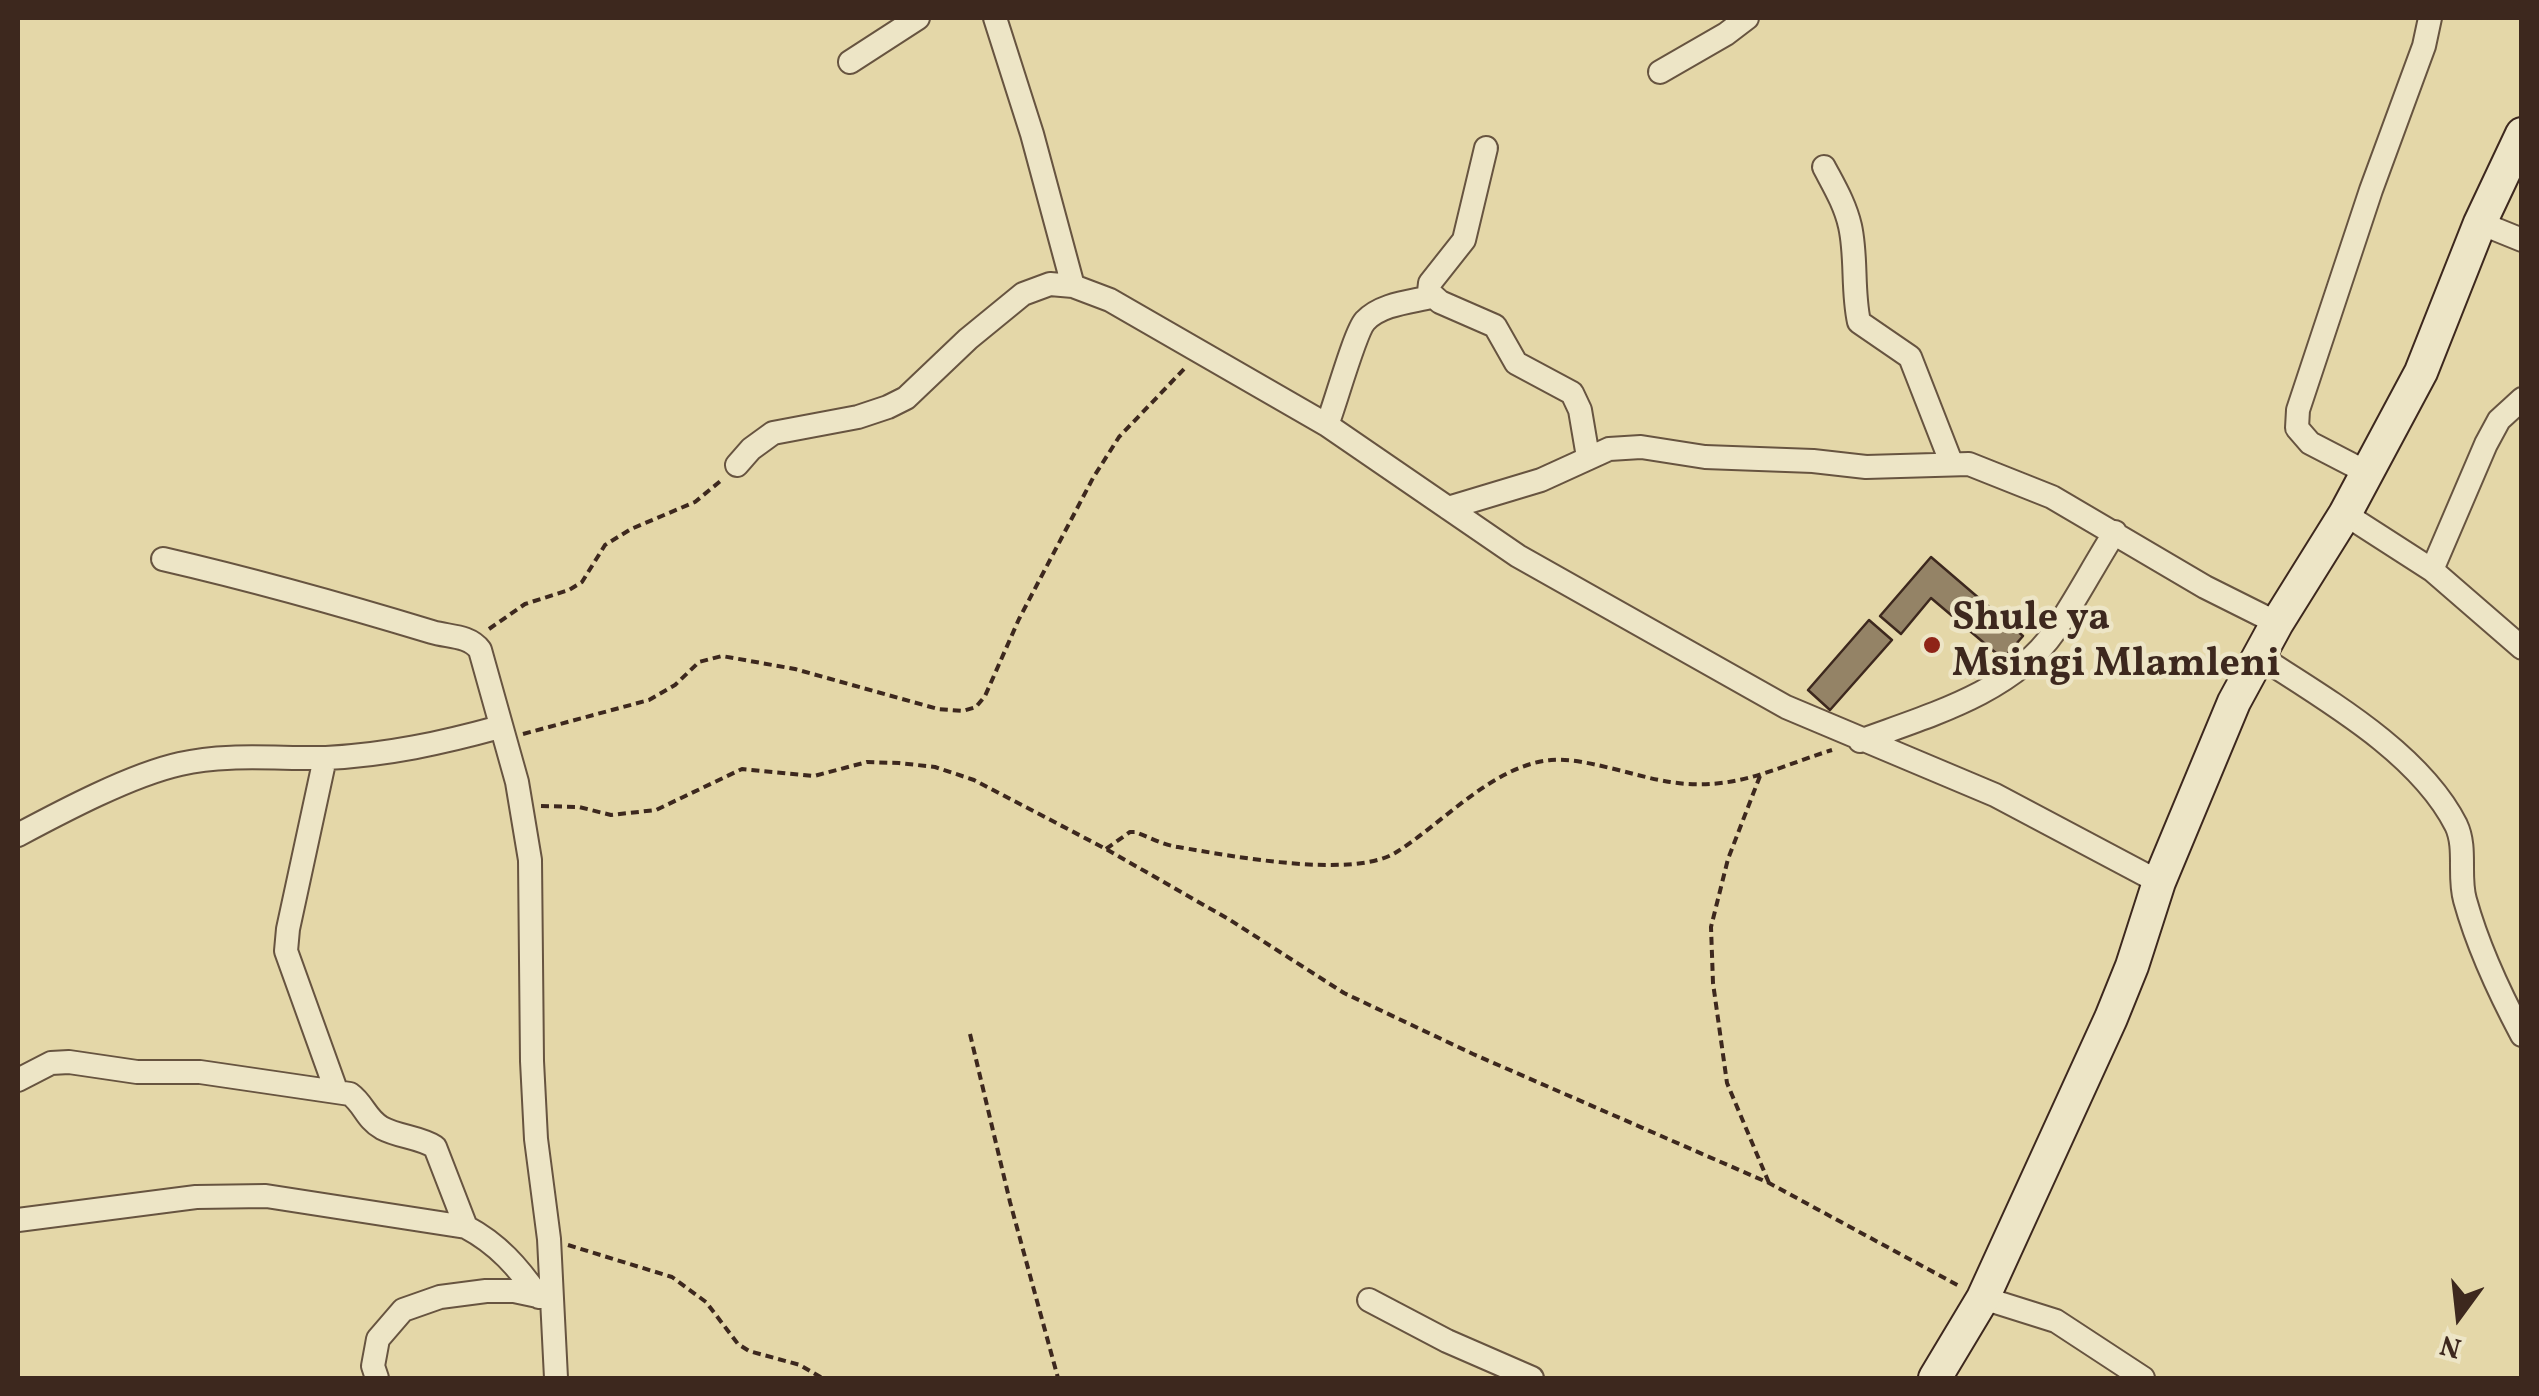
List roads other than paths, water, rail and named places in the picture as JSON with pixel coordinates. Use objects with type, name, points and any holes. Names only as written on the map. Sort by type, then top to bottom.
[{"type":"main road","points":[[1934,1378],[1983,1298],[2111,1018],[2159,882],[2234,702],[2277,622],[2345,514],[2421,372],[2480,222],[2522,134]]},
{"type":"street","points":[[850,62],[918,18]]},
{"type":"street","points":[[995,18],[1032,134],[1073,286]]},
{"type":"street","points":[[1660,72],[1747,18]]},
{"type":"street","points":[[2366,472],[2310,443],[2297,428],[2298,410],[2424,46],[2430,18]]},
{"type":"street","points":[[1432,297],[1430,283],[1464,240],[1486,148]]},
{"type":"street","points":[[1824,166],[1850,226],[1859,322],[1910,357],[1951,462]]},
{"type":"street","points":[[2480,222],[2522,240]]},
{"type":"street","points":[[736,465],[773,434],[888,408],[906,398],[968,339],[1024,294],[1050,284],[1073,286],[1110,300],[1328,424],[1518,556],[1786,707],[1995,795],[2159,882]]},
{"type":"street","points":[[1328,424],[1366,320],[1386,308],[1432,297],[1488,321],[1500,332],[1516,363],[1572,393],[1580,410],[1588,456]]},
{"type":"street","points":[[2432,570],[2498,420],[2522,399]]},
{"type":"street","points":[[1448,508],[1541,480],[1609,449],[1641,447],[1706,457],[1866,467],[1951,462],[1994,472],[2038,491],[2205,587],[2277,622]]},
{"type":"street","points":[[2345,514],[2432,570],[2522,648]]},
{"type":"street","points":[[1860,740],[1974,696],[2020,668],[2052,634],[2115,532]]},
{"type":"street","points":[[163,559],[346,604],[475,643],[484,661],[523,810],[530,876],[536,1139],[550,1240],[545,1298],[556,1378]]},
{"type":"street","points":[[2259,656],[2371,732],[2416,772],[2440,801],[2457,827],[2464,897],[2502,998],[2522,1035]]},
{"type":"street","points":[[18,835],[106,792],[179,764],[226,758],[326,758],[404,751],[502,733]]},
{"type":"street","points":[[326,758],[286,950],[336,1090]]},
{"type":"street","points":[[18,1080],[51,1062],[68,1062],[137,1072],[200,1072],[336,1090],[359,1100],[369,1119],[379,1126],[435,1147],[466,1227]]},
{"type":"street","points":[[18,1220],[196,1197],[266,1196],[466,1227],[491,1241],[545,1298]]},
{"type":"street","points":[[377,1378],[373,1366],[378,1339],[403,1310],[440,1297],[486,1292],[514,1291],[545,1298]]},
{"type":"street","points":[[1983,1298],[2056,1321],[2144,1378]]},
{"type":"street","points":[[1368,1300],[1447,1341],[1532,1378]]},
{"type":"place","name":"Shule ya Msingi Mlamleni","points":[[1932,645]]}]
